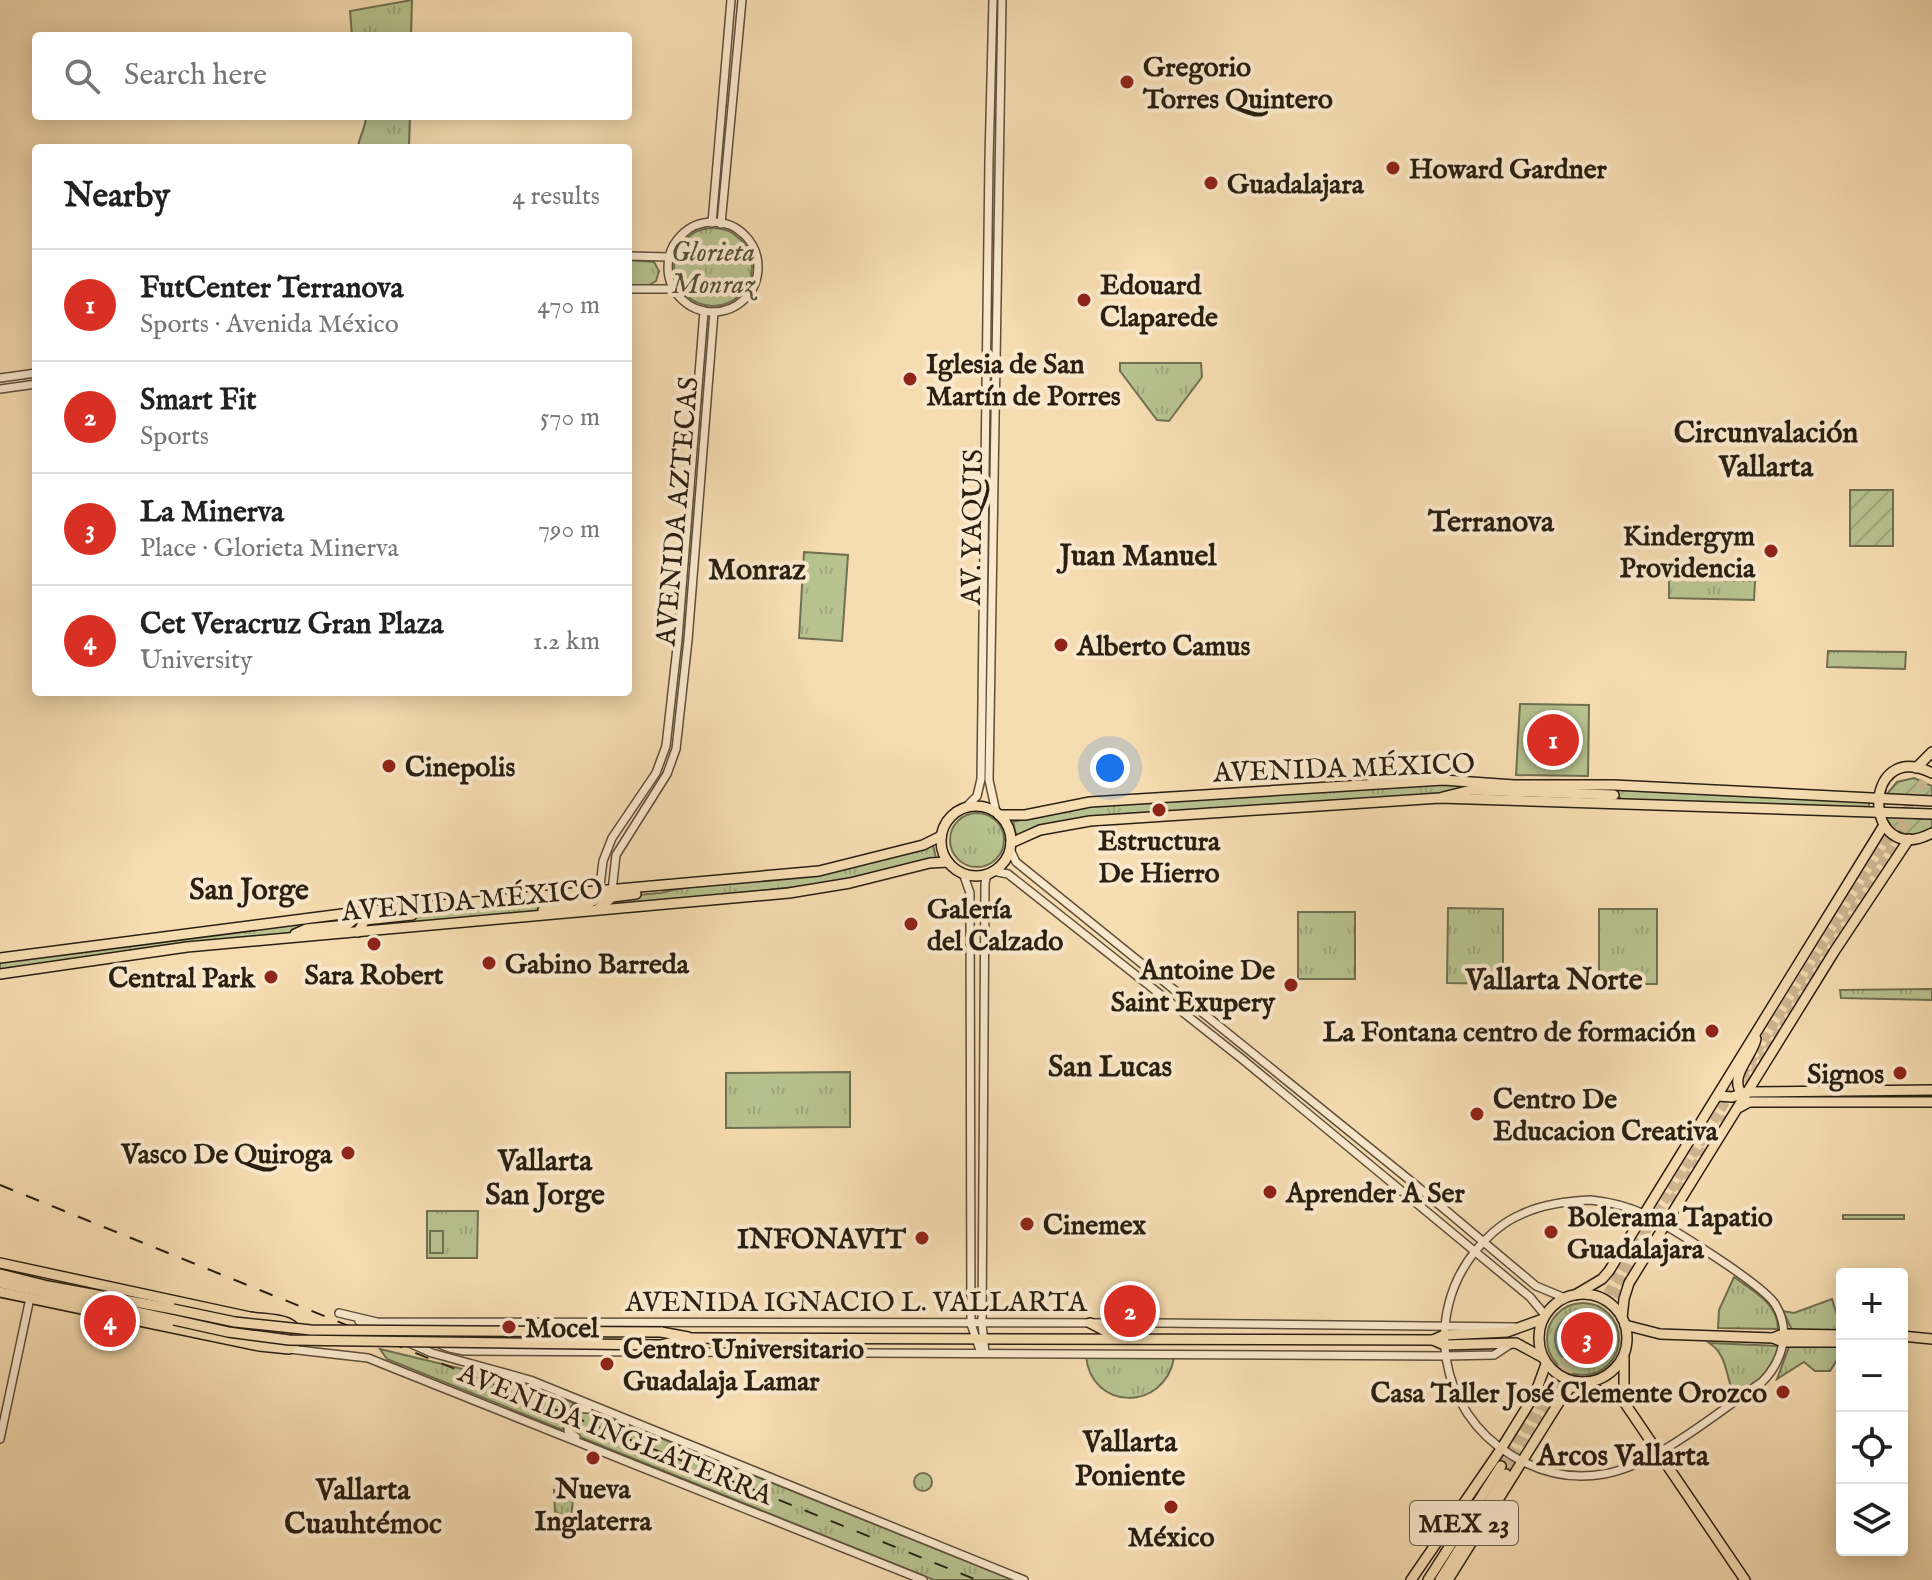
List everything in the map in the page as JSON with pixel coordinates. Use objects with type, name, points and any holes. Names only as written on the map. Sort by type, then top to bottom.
[{"type":"main road","points":[[1916,768],[1932,752]]},
{"type":"main road","points":[[1932,773],[1916,768],[1902,769],[1883,783],[1877,798],[1878,813],[1884,825],[1895,834],[1909,839],[1932,833]]},
{"type":"main road","name":"AVENIDA MÉXICO","points":[[997,813],[1025,815],[1090,802],[1443,780],[1932,801]]},
{"type":"main road","points":[[1440,798],[1471,790],[1614,795]]},
{"type":"main road","name":"AVENIDA MÉXICO","points":[[1010,846],[1040,830],[1090,821],[1440,798],[1932,814]]},
{"type":"main road","points":[[966,807],[984,807],[997,813],[1008,827],[1010,846],[1002,864],[990,872],[963,873],[948,862],[941,848],[941,836],[948,819],[966,807]]},
{"type":"main road","points":[[1745,1580],[1624,1402],[1583,1383],[1562,1378],[1544,1360],[1538,1338],[1544,1317],[1570,1296],[1602,1279],[1609,1271],[1884,825]]},
{"type":"main road","name":"AVENIDA MÉXICO","points":[[0,974],[187,947],[538,916],[599,900],[697,882],[819,871],[923,845],[941,836]]},
{"type":"main road","points":[[1624,1402],[1624,1355],[1627,1345],[1624,1299],[1629,1283],[1745,1093],[1909,839]]},
{"type":"main road","name":"AVENIDA MÉXICO","points":[[0,958],[137,938],[420,907],[802,891],[850,883],[930,863],[948,862]]},
{"type":"main road","points":[[358,932],[365,920],[412,915],[420,907]]},
{"type":"main road","points":[[285,938],[306,929],[347,925],[353,920],[350,913]]},
{"type":"main road","points":[[1745,1093],[1736,1086],[1736,1079],[1754,1050],[1758,1032]]},
{"type":"main road","points":[[1718,1096],[1745,1093],[1931,1096]]},
{"type":"main road","points":[[1738,1109],[1749,1102],[1931,1096]]},
{"type":"main road","points":[[0,1265],[37,1277],[48,1286]]},
{"type":"main road","points":[[0,1265],[290,1323],[298,1334],[294,1346],[286,1349]]},
{"type":"main road","name":"AVENIDA IGNACIO L. VALLARTA","points":[[0,1274],[248,1324],[311,1330],[661,1332],[691,1338],[1444,1340],[1512,1343],[1544,1360]]},
{"type":"main road","name":"AVENIDA IGNACIO L. VALLARTA","points":[[0,1283],[30,1294],[235,1342],[286,1349]]},
{"type":"main road","points":[[0,1291],[30,1294]]},
{"type":"main road","name":"AVENIDA IGNACIO L. VALLARTA","points":[[30,1294],[228,1332],[289,1340],[661,1345],[691,1338]]},
{"type":"main road","points":[[1570,1296],[1594,1295],[1603,1299],[1624,1322],[1660,1334],[1836,1342]]},
{"type":"main road","name":"AVENIDA IGNACIO L. VALLARTA","points":[[1444,1340],[1507,1332],[1544,1317]]},
{"type":"main road","points":[[1090,1323],[1118,1338]]},
{"type":"main road","points":[[1780,1338],[1836,1335]]},
{"type":"main road","points":[[1446,1580],[1561,1399],[1570,1388],[1608,1375],[1624,1355]]},
{"type":"main road","points":[[1411,1580],[1535,1394],[1544,1360]]},
{"type":"main road","name":"MEX 23","points":[[1428,1580],[1505,1468],[1446,1580]]},
{"type":"street","points":[[712,223],[731,0]]},
{"type":"street","points":[[721,224],[742,0]]},
{"type":"street","name":"AV. YAQUIS","points":[[966,807],[977,796],[981,779],[993,0]]},
{"type":"street","name":"AV. YAQUIS","points":[[997,813],[989,780],[1002,1]]},
{"type":"street","points":[[712,223],[721,224],[736,229],[748,240],[755,254],[757,270],[752,289],[742,301],[729,309],[704,311],[684,301],[674,289],[668,270],[669,257],[676,242],[688,230],[712,223]]},
{"type":"street","points":[[632,256],[669,257]]},
{"type":"street","points":[[632,289],[674,289]]},
{"type":"street","name":"AVENIDA AZTECAS","points":[[599,900],[603,861],[612,838],[656,773],[666,746],[678,639],[704,311]]},
{"type":"street","name":"AVENIDA AZTECAS","points":[[612,898],[616,855],[667,774],[678,739],[714,312]]},
{"type":"street","points":[[0,378],[32,374]]},
{"type":"street","points":[[0,389],[32,385]]},
{"type":"street","points":[[1010,846],[1016,862],[1536,1286],[1570,1296]]},
{"type":"street","points":[[979,1337],[982,1324],[984,897],[990,872],[1008,874],[1093,939],[1531,1298],[1544,1317]]},
{"type":"street","points":[[963,873],[970,893],[971,1324],[979,1337],[983,1353]]},
{"type":"street","points":[[1564,1201],[1609,1202],[1644,1214],[1767,1294],[1779,1312],[1780,1359],[1762,1382],[1659,1452],[1623,1469],[1585,1476],[1549,1472],[1521,1461],[1479,1431],[1452,1386],[1444,1340],[1455,1282],[1483,1242],[1518,1215],[1564,1201]]},
{"type":"street","points":[[0,1439],[30,1294]]},
{"type":"street","name":"AVENIDA IGNACIO L. VALLARTA","points":[[334,1311],[371,1321],[1090,1323],[1444,1340]]},
{"type":"street","name":"AVENIDA INGLATERRA","points":[[334,1311],[417,1347],[504,1371],[1024,1580]]},
{"type":"street","name":"AVENIDA IGNACIO L. VALLARTA","points":[[419,1322],[421,1329],[433,1341],[464,1351],[983,1353],[1444,1340]]},
{"type":"street","name":"AVENIDA INGLATERRA","points":[[286,1349],[368,1358],[923,1580]]},
{"type":"street","points":[[582,1442],[568,1431],[574,1410],[578,1407],[602,1411]]},
{"type":"green space","points":[[412,0],[411,32],[352,32],[350,11]]},
{"type":"green space","points":[[366,120],[410,120],[409,144],[359,144]]},
{"type":"green space","name":"Glorieta Monraz","points":[[705,228],[721,228],[735,234],[746,245],[752,267],[746,289],[735,300],[721,306],[705,306],[691,300],[680,289],[674,275],[674,259],[680,245],[691,234]]},
{"type":"green space","points":[[632,260],[654,262],[659,271],[656,281],[647,286],[632,285]]},
{"type":"green space","points":[[1120,363],[1201,363],[1202,377],[1169,421],[1157,420],[1120,371]]},
{"type":"green space","points":[[1850,490],[1893,490],[1893,546],[1850,546]]},
{"type":"green space","points":[[804,552],[848,555],[842,641],[799,638]]},
{"type":"green space","points":[[1669,579],[1755,581],[1754,600],[1669,598]]},
{"type":"green space","points":[[1828,651],[1906,652],[1905,669],[1827,667]]},
{"type":"green space","points":[[1520,704],[1589,705],[1588,776],[1516,775]]},
{"type":"green space","points":[[1914,778],[1932,786],[1932,797],[1886,795],[1897,782]]},
{"type":"green space","points":[[1429,782],[1490,785],[1440,797],[1036,829],[1016,835],[1013,822],[1081,807]]},
{"type":"green space","points":[[1618,789],[1869,799],[1869,808],[1622,800],[1617,795]]},
{"type":"green space","points":[[977,813],[996,821],[1004,840],[996,859],[977,867],[958,859],[950,840],[958,821]]},
{"type":"green space","points":[[1885,817],[1932,819],[1932,828],[1919,834],[1906,834]]},
{"type":"green space","points":[[933,845],[936,858],[824,884],[618,906],[617,897],[660,893],[697,885],[780,879]]},
{"type":"green space","points":[[587,898],[501,916],[365,928],[365,923],[420,912]]},
{"type":"green space","points":[[1448,908],[1503,909],[1503,984],[1447,983]]},
{"type":"green space","points":[[1599,909],[1657,909],[1657,984],[1599,984]]},
{"type":"green space","points":[[1298,912],[1355,912],[1355,979],[1298,979]]},
{"type":"green space","points":[[315,918],[311,927],[283,937],[0,973],[0,962]]},
{"type":"green space","points":[[1932,989],[1932,1000],[1841,998],[1840,990]]},
{"type":"green space","points":[[850,1072],[850,1127],[726,1128],[726,1073]]},
{"type":"green space","points":[[427,1211],[478,1211],[477,1258],[427,1258]]},
{"type":"green space","points":[[1843,1215],[1904,1215],[1904,1219],[1843,1219]]},
{"type":"green space","points":[[430,1231],[443,1231],[443,1253],[430,1253]]},
{"type":"green space","points":[[1734,1277],[1769,1305],[1778,1329],[1718,1328],[1719,1310]]},
{"type":"green space","points":[[1832,1299],[1836,1331],[1792,1330],[1783,1311],[1794,1313]]},
{"type":"green space","points":[[1583,1303],[1603,1309],[1613,1319],[1619,1339],[1613,1359],[1603,1369],[1583,1375],[1563,1369],[1553,1359],[1547,1339],[1553,1319],[1563,1309]]},
{"type":"green space","points":[[1709,1343],[1779,1346],[1774,1362],[1763,1376],[1734,1394],[1723,1360]]},
{"type":"green space","points":[[1789,1347],[1836,1347],[1836,1362],[1830,1371],[1815,1371],[1804,1362],[1777,1379]]},
{"type":"green space","points":[[380,1349],[529,1385],[1013,1580],[934,1580],[387,1359]]},
{"type":"green space","points":[[1086,1356],[1174,1358],[1168,1376],[1157,1388],[1143,1396],[1128,1398],[1113,1395],[1100,1387],[1091,1374]]},
{"type":"green space","points":[[919,1473],[927,1473],[932,1482],[930,1489],[919,1491],[914,1486],[914,1478]]},
{"type":"green space","points":[[554,1490],[573,1499],[571,1519],[555,1512]]},
{"type":"water","points":[[1581,1313],[1599,1321],[1607,1339],[1599,1357],[1581,1365],[1563,1357],[1555,1339],[1563,1321]]},
{"type":"tunnel","points":[[1501,1466],[1932,768]]},
{"type":"tunnel","points":[[1747,1084],[1914,810]]},
{"type":"tunnel","points":[[1741,1100],[1750,1097],[1928,1096]]},
{"type":"tunnel","points":[[1671,1202],[1727,1117]]},
{"type":"tunnel","points":[[1509,1470],[1640,1252]]},
{"type":"railway","points":[[0,1185],[977,1580]]},
{"type":"place","name":"Gregorio Torres Quintero","points":[[1127,82]]},
{"type":"place","name":"Howard Gardner","points":[[1393,168]]},
{"type":"place","name":"Guadalajara","points":[[1211,183]]},
{"type":"place","name":"Edouard Claparede","points":[[1084,300]]},
{"type":"place","name":"Iglesia de San Martín de Porres","points":[[910,379]]},
{"type":"place","name":"Kindergym Providencia","points":[[1771,551]]},
{"type":"place","name":"Alberto Camus","points":[[1061,645]]},
{"type":"place","name":"FutCenter Terranova","points":[[1553,740]]},
{"type":"place","name":"Cinepolis","points":[[389,766]]},
{"type":"place","name":"Estructura De Hierro","points":[[1159,810]]},
{"type":"place","name":"Galería del Calzado","points":[[911,924]]},
{"type":"place","name":"Sara Robert","points":[[374,944]]},
{"type":"place","name":"Gabino Barreda","points":[[489,963]]},
{"type":"place","name":"Central Park","points":[[271,977]]},
{"type":"place","name":"Antoine De Saint Exupery","points":[[1291,985]]},
{"type":"place","name":"La Fontana centro de formación","points":[[1712,1031]]},
{"type":"place","name":"Signos","points":[[1900,1073]]},
{"type":"place","name":"Centro De Educacion Creativa","points":[[1477,1114]]},
{"type":"place","name":"Vasco De Quiroga","points":[[348,1153]]},
{"type":"place","name":"Aprender A Ser","points":[[1270,1192]]},
{"type":"place","name":"Cinemex","points":[[1027,1224]]},
{"type":"place","name":"Bolerama Tapatio Guadalajara","points":[[1551,1232]]},
{"type":"place","name":"INFONAVIT","points":[[922,1238]]},
{"type":"place","name":"Smart Fit","points":[[1130,1311]]},
{"type":"place","name":"Cet Veracruz Gran Plaza","points":[[110,1321]]},
{"type":"place","name":"Mocel","points":[[509,1327]]},
{"type":"place","name":"La Minerva","points":[[1587,1338]]},
{"type":"place","name":"Centro Universitario Guadalaja Lamar","points":[[607,1364]]},
{"type":"place","name":"Casa Taller José Clemente Orozco","points":[[1783,1392]]},
{"type":"place","name":"Nueva Inglaterra","points":[[593,1458]]},
{"type":"place","name":"México","points":[[1171,1507]]},
{"type":"district","name":"Circunvalación Vallarta","points":[[1766,449]]},
{"type":"district","name":"Terranova","points":[[1491,521]]},
{"type":"district","name":"Juan Manuel","points":[[1138,555]]},
{"type":"district","name":"Monraz","points":[[757,569]]},
{"type":"district","name":"San Jorge","points":[[249,889]]},
{"type":"district","name":"Vallarta Norte","points":[[1554,979]]},
{"type":"district","name":"San Lucas","points":[[1110,1066]]},
{"type":"district","name":"Vallarta San Jorge","points":[[545,1177]]},
{"type":"district","name":"Arcos Vallarta","points":[[1623,1455]]},
{"type":"district","name":"Vallarta Poniente","points":[[1130,1458]]},
{"type":"district","name":"Vallarta Cuauhtémoc","points":[[363,1506]]}]
